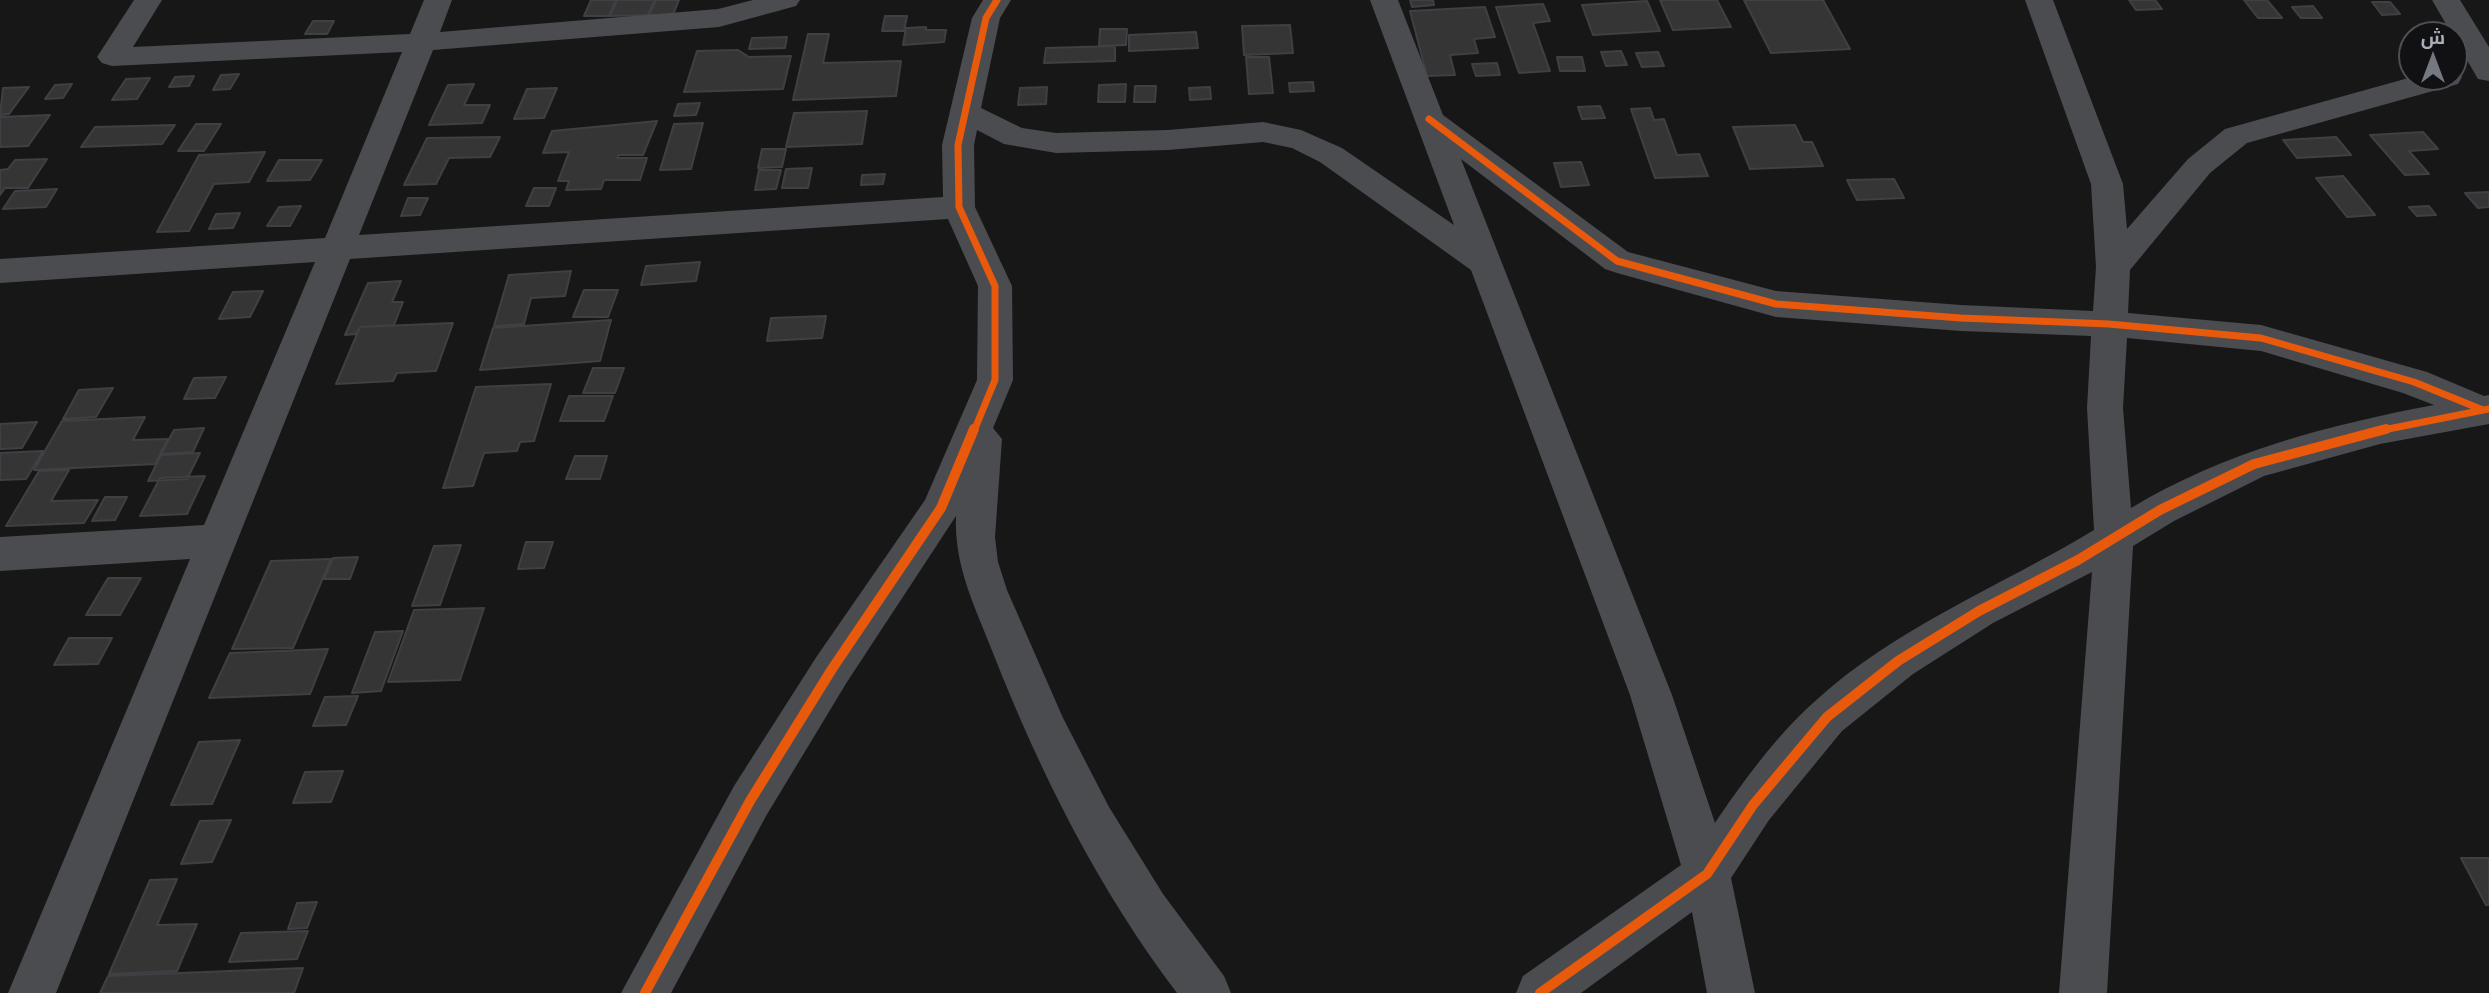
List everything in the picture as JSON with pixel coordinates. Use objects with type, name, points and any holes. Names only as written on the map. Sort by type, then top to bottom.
[{"type":"street","points":[[148,0],[113,57],[421,42],[719,18],[786,0]]},
{"type":"street","points":[[32,993],[216,541],[340,247],[438,0]]},
{"type":"street","points":[[997,0],[986,18],[958,145],[959,207],[995,286],[995,380],[978,460],[977,560],[1035,710],[1113,857],[1181,961],[1207,993]]},
{"type":"street","points":[[1353,0],[1406,57]]},
{"type":"street","points":[[1384,0],[1651,695],[1681,781],[1707,874],[1731,993]]},
{"type":"street","points":[[2039,0],[2108,184],[2113,267],[2105,408],[2114,536],[2082,993]]},
{"type":"street","points":[[2446,0],[2487,68],[2468,72]]},
{"type":"street","points":[[2113,267],[2200,166],[2236,136],[2398,90]]},
{"type":"street","points":[[965,112],[1015,137],[1056,143],[1168,140],[1263,132],[1301,139],[1331,155],[1485,263]]},
{"type":"street","points":[[1429,119],[1617,261],[1776,304],[1961,318],[2109,324],[2261,338],[2414,382],[2487,410]]},
{"type":"street","points":[[0,271],[959,207]]},
{"type":"street","points":[[645,993],[750,801],[832,669],[941,508],[995,380]]},
{"type":"street","points":[[1540,993],[1707,874],[1753,805],[1827,717],[1898,661],[1979,611],[2078,560],[2114,536],[2254,464],[2380,430],[2487,410]]},
{"type":"street","points":[[0,554],[216,541]]},
{"type":"building","points":[[591,0],[616,0],[609,16],[584,16]]},
{"type":"building","points":[[617,0],[655,0],[648,15],[610,16]]},
{"type":"building","points":[[656,0],[679,0],[673,15],[649,15]]},
{"type":"building","points":[[1410,0],[1433,0],[1434,5],[1412,7]]},
{"type":"building","points":[[1660,0],[1717,0],[1731,27],[1673,30]]},
{"type":"building","points":[[1744,0],[1823,0],[1850,49],[1771,53]]},
{"type":"building","points":[[2129,0],[2155,0],[2162,9],[2136,10]]},
{"type":"building","points":[[2244,0],[2267,0],[2282,18],[2258,18]]},
{"type":"building","points":[[1647,1],[1660,31],[1593,35],[1582,5]]},
{"type":"building","points":[[2372,2],[2390,2],[2400,14],[2382,15]]},
{"type":"building","points":[[1543,4],[1550,21],[1533,23],[1550,71],[1519,73],[1496,7]]},
{"type":"building","points":[[2313,6],[2322,18],[2301,18],[2292,7]]},
{"type":"building","points":[[1485,7],[1495,37],[1474,39],[1478,53],[1450,55],[1455,75],[1427,76],[1410,11]]},
{"type":"building","points":[[885,16],[907,16],[904,31],[882,31]]},
{"type":"building","points":[[313,21],[334,21],[327,34],[305,34]]},
{"type":"building","points":[[1290,25],[1293,53],[1244,55],[1242,26]]},
{"type":"building","points":[[926,27],[926,30],[946,30],[944,42],[903,45],[906,28]]},
{"type":"building","points":[[1100,29],[1127,29],[1126,45],[1099,46]]},
{"type":"building","points":[[1196,32],[1198,48],[1129,51],[1129,35]]},
{"type":"building","points":[[808,34],[829,34],[823,63],[901,61],[896,96],[793,100]]},
{"type":"building","points":[[787,37],[785,48],[749,49],[752,38]]},
{"type":"building","points":[[1115,46],[1115,61],[1044,63],[1046,48]]},
{"type":"building","points":[[738,50],[749,57],[791,56],[783,89],[684,92],[697,51]]},
{"type":"building","points":[[1621,51],[1627,65],[1606,66],[1601,52]]},
{"type":"building","points":[[1658,52],[1664,66],[1642,67],[1636,53]]},
{"type":"building","points":[[1246,57],[1269,57],[1273,93],[1249,94]]},
{"type":"building","points":[[1557,57],[1582,57],[1585,71],[1560,71]]},
{"type":"building","points":[[1497,63],[1500,75],[1476,76],[1472,64]]},
{"type":"building","points":[[239,74],[230,89],[213,90],[221,75]]},
{"type":"building","points":[[194,76],[189,86],[169,87],[175,77]]},
{"type":"building","points":[[150,78],[137,99],[112,100],[126,79]]},
{"type":"building","points":[[1313,82],[1314,91],[1290,92],[1289,83]]},
{"type":"building","points":[[72,84],[63,98],[45,99],[55,85]]},
{"type":"building","points":[[474,84],[464,105],[490,105],[482,123],[429,125],[448,85]]},
{"type":"building","points":[[1126,84],[1125,102],[1098,102],[1099,85]]},
{"type":"building","points":[[1135,86],[1156,86],[1155,102],[1134,102]]},
{"type":"building","points":[[29,87],[9,114],[0,115],[3,88]]},
{"type":"building","points":[[1047,87],[1046,104],[1018,105],[1020,88]]},
{"type":"building","points":[[1210,87],[1211,99],[1190,100],[1189,88]]},
{"type":"building","points":[[557,88],[544,118],[514,119],[527,89]]},
{"type":"building","points":[[700,103],[696,115],[674,116],[678,104]]},
{"type":"building","points":[[1600,106],[1605,118],[1582,119],[1578,107]]},
{"type":"building","points":[[1650,108],[1654,120],[1664,119],[1677,155],[1699,154],[1708,176],[1655,178],[1631,109]]},
{"type":"building","points":[[867,111],[862,144],[786,147],[794,113]]},
{"type":"building","points":[[50,115],[28,146],[0,147],[0,117]]},
{"type":"building","points":[[657,121],[643,155],[619,155],[617,158],[647,158],[640,180],[604,180],[601,189],[566,190],[569,181],[558,181],[569,152],[543,153],[552,131]]},
{"type":"building","points":[[703,123],[691,169],[660,170],[674,124]]},
{"type":"building","points":[[196,124],[221,124],[204,151],[178,151]]},
{"type":"building","points":[[175,125],[162,144],[81,147],[95,127]]},
{"type":"building","points":[[1795,125],[1803,142],[1812,142],[1823,166],[1750,169],[1733,127]]},
{"type":"building","points":[[2423,132],[2438,149],[2409,151],[2429,174],[2405,175],[2370,135]]},
{"type":"building","points":[[500,137],[490,157],[449,158],[436,184],[404,185],[427,138]]},
{"type":"building","points":[[2336,137],[2351,155],[2297,158],[2283,140]]},
{"type":"building","points":[[762,149],[786,149],[782,167],[758,168]]},
{"type":"building","points":[[265,152],[249,182],[214,184],[189,231],[157,232],[199,155]]},
{"type":"building","points":[[47,159],[28,188],[5,188],[0,195],[0,170],[8,169],[15,160]]},
{"type":"building","points":[[279,160],[322,160],[310,180],[267,181]]},
{"type":"building","points":[[1581,162],[1589,185],[1561,187],[1554,163]]},
{"type":"building","points":[[812,168],[808,188],[782,188],[786,169]]},
{"type":"building","points":[[759,170],[781,170],[776,189],[755,190]]},
{"type":"building","points":[[885,174],[883,184],[861,185],[862,175]]},
{"type":"building","points":[[2343,176],[2375,215],[2347,217],[2316,178]]},
{"type":"building","points":[[1894,179],[1904,198],[1857,200],[1847,180]]},
{"type":"building","points":[[534,188],[556,188],[549,206],[526,206]]},
{"type":"building","points":[[57,189],[46,207],[3,209],[15,191]]},
{"type":"building","points":[[2489,192],[2489,207],[2478,208],[2465,193]]},
{"type":"building","points":[[408,198],[428,198],[420,215],[401,216]]},
{"type":"building","points":[[301,206],[290,226],[267,226],[279,207]]},
{"type":"building","points":[[2429,206],[2436,215],[2417,216],[2409,207]]},
{"type":"building","points":[[240,213],[233,228],[209,229],[216,214]]},
{"type":"building","points":[[700,262],[696,281],[641,285],[646,266]]},
{"type":"building","points":[[571,271],[565,296],[531,298],[524,324],[494,326],[509,275]]},
{"type":"building","points":[[401,281],[392,302],[403,302],[394,325],[360,327],[356,334],[345,335],[368,283]]},
{"type":"building","points":[[584,290],[618,290],[608,317],[573,317]]},
{"type":"building","points":[[263,291],[250,317],[219,319],[233,292]]},
{"type":"building","points":[[826,316],[822,338],[767,341],[771,318]]},
{"type":"building","points":[[611,320],[600,361],[480,370],[493,328]]},
{"type":"building","points":[[453,323],[436,371],[397,373],[393,381],[336,384],[360,327]]},
{"type":"building","points":[[593,368],[624,368],[615,393],[583,393]]},
{"type":"building","points":[[226,377],[215,398],[184,399],[194,378]]},
{"type":"building","points":[[551,384],[534,441],[520,442],[517,451],[484,453],[473,486],[443,488],[476,387]]},
{"type":"building","points":[[113,388],[96,417],[63,419],[79,390]]},
{"type":"building","points":[[569,396],[613,396],[604,421],[560,421]]},
{"type":"building","points":[[145,417],[133,440],[168,439],[155,464],[34,470],[62,421]]},
{"type":"building","points":[[37,422],[22,448],[0,449],[0,424]]},
{"type":"building","points":[[204,428],[193,452],[161,454],[174,430]]},
{"type":"building","points":[[43,451],[26,479],[0,480],[0,453]]},
{"type":"building","points":[[200,453],[187,479],[148,481],[161,455]]},
{"type":"building","points":[[575,456],[607,456],[600,479],[566,479]]},
{"type":"building","points":[[69,470],[51,501],[98,500],[84,523],[6,526],[39,471]]},
{"type":"building","points":[[205,476],[187,514],[140,516],[160,478]]},
{"type":"building","points":[[105,497],[127,497],[115,520],[92,521]]},
{"type":"building","points":[[526,542],[553,542],[544,568],[518,569]]},
{"type":"building","points":[[461,545],[440,605],[412,606],[434,546]]},
{"type":"building","points":[[358,557],[350,579],[324,579],[333,558]]},
{"type":"building","points":[[331,559],[293,648],[232,649],[271,561]]},
{"type":"building","points":[[108,578],[141,578],[120,615],[86,615]]},
{"type":"building","points":[[484,608],[460,680],[388,682],[414,610]]},
{"type":"building","points":[[403,631],[381,691],[352,693],[375,632]]},
{"type":"building","points":[[69,638],[112,638],[98,664],[54,665]]},
{"type":"building","points":[[328,649],[310,694],[209,698],[230,653]]},
{"type":"building","points":[[358,696],[346,725],[313,726],[325,697]]},
{"type":"building","points":[[240,740],[212,804],[171,805],[199,742]]},
{"type":"building","points":[[343,771],[331,802],[293,803],[305,772]]},
{"type":"building","points":[[231,820],[212,862],[181,864],[200,821]]},
{"type":"building","points":[[2461,858],[2489,858],[2489,905],[2486,905]]},
{"type":"building","points":[[177,879],[157,925],[197,924],[177,971],[109,974],[150,880]]},
{"type":"building","points":[[317,902],[307,928],[288,929],[297,903]]},
{"type":"building","points":[[308,931],[297,959],[229,962],[241,933]]},
{"type":"building","points":[[303,968],[294,993],[100,993],[108,976]]},
{"type":"cycle path","points":[[645,993],[750,801],[832,669],[941,508],[995,380],[995,286],[959,207],[958,145],[986,18],[997,0]]},
{"type":"cycle path","points":[[1429,119],[1617,261],[1776,304],[1961,318],[2109,324],[2261,338],[2414,382],[2483,410]]},
{"type":"cycle path","points":[[1540,993],[1707,874],[1753,805],[1827,717],[1898,661],[1979,611],[2078,560],[2160,510],[2254,464],[2380,430],[2489,409]]}]
